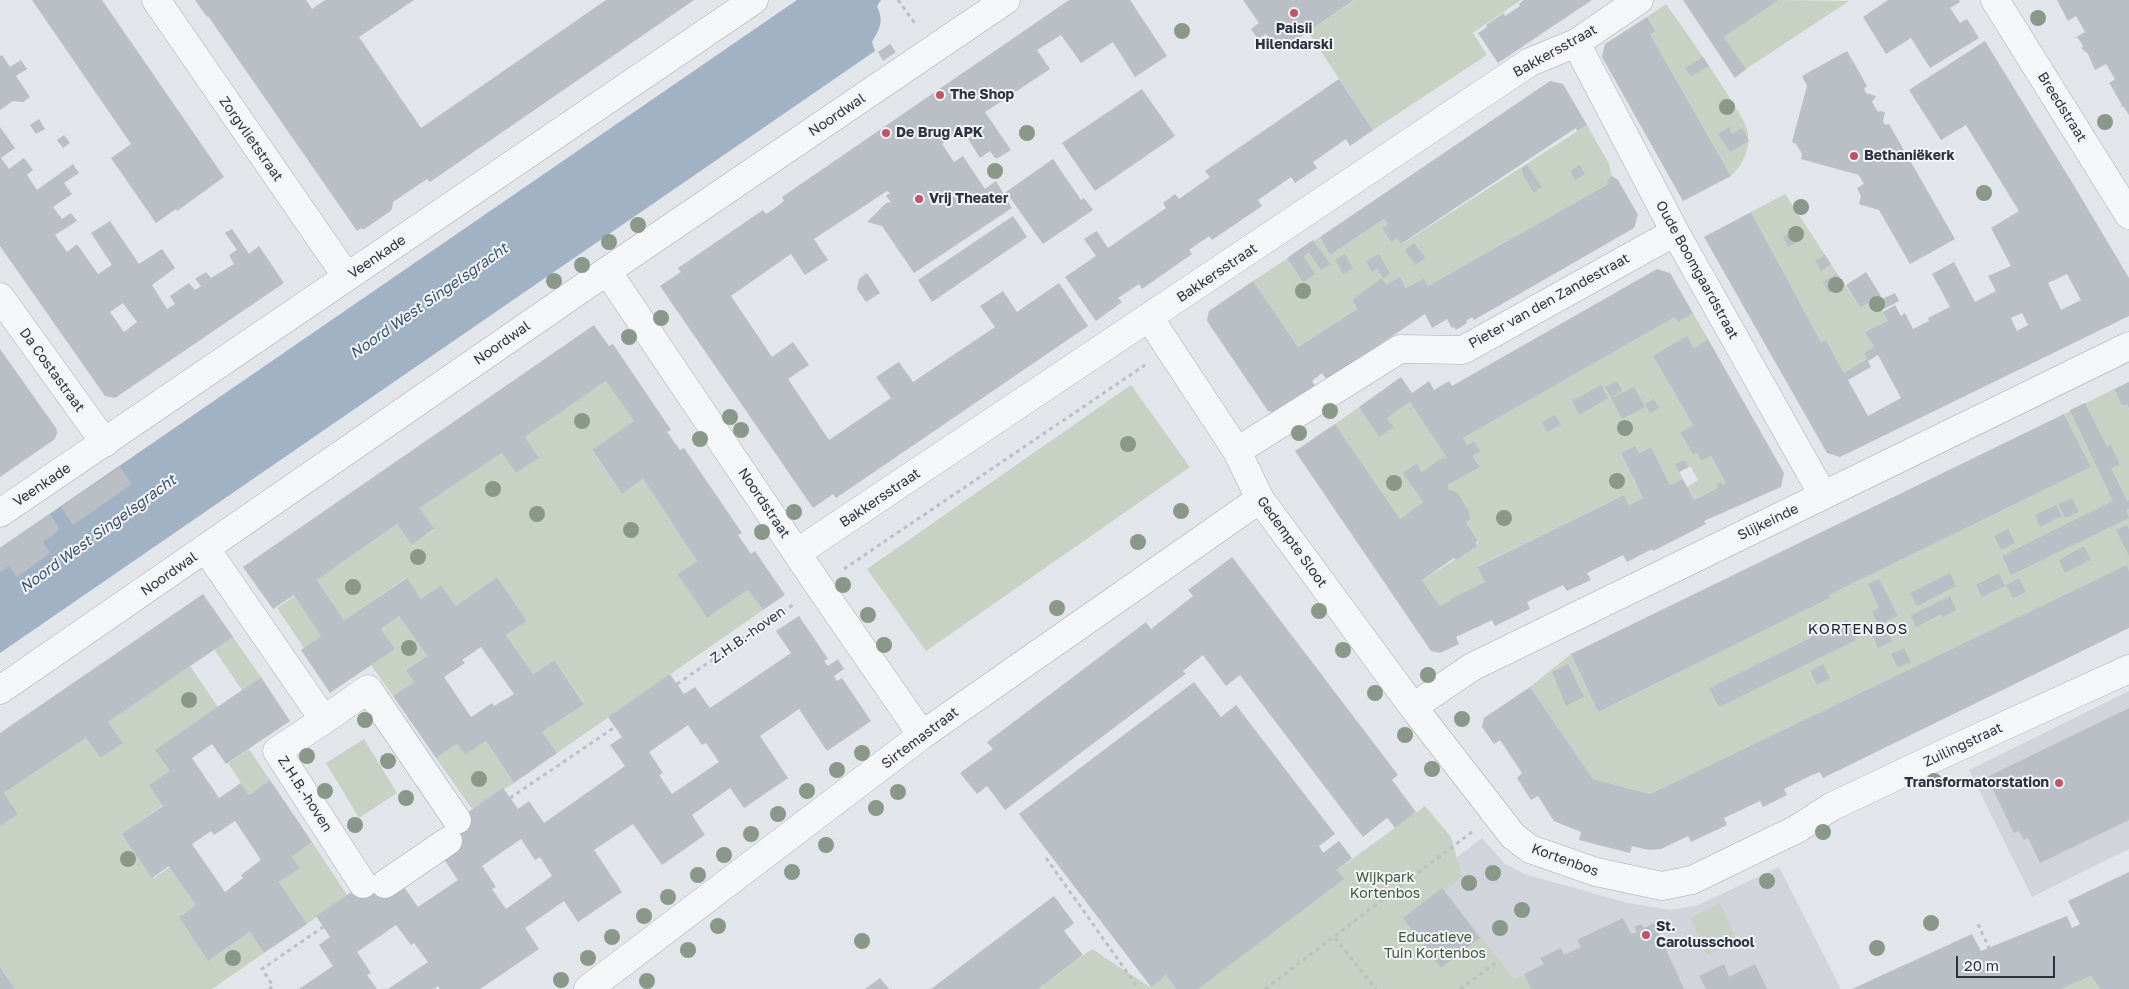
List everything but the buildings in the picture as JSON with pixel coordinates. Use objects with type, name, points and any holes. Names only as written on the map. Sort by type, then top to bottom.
[{"type":"street","name":"Zorgvlietstraat","points":[[156,0],[347,277]]},
{"type":"street","name":"Veenkade","points":[[0,513],[754,0]]},
{"type":"street","name":"Noordwal","points":[[0,690],[607,271],[1006,0]]},
{"type":"street","name":"Bakkersstraat","points":[[798,552],[1150,319],[1530,62],[1576,43],[1639,0]]},
{"type":"street","name":"Breedstraat","points":[[1995,0],[2129,215]]},
{"type":"street","name":"Oude Boomgaardstraat","points":[[1576,43],[1675,232],[1823,495]]},
{"type":"street","name":"Pieter van den Zandestraat","points":[[1237,451],[1400,349],[1463,350],[1675,232]]},
{"type":"street","name":"Noordstraat","points":[[607,271],[798,552],[819,586],[922,735]]},
{"type":"street","name":"Da Costastraat","points":[[0,297],[105,443]]},
{"type":"street","name":"Gedempte Sloot","points":[[1150,319],[1237,451],[1260,499],[1413,708]]},
{"type":"street","name":"Slijkeinde","points":[[1413,708],[1472,667],[2129,346]]},
{"type":"street","name":"Sirtemastraat","points":[[588,989],[922,735],[1260,499]]},
{"type":"street","points":[[206,548],[324,720]]},
{"type":"street","name":"Zuilingstraat","points":[[1692,880],[1797,829],[1831,807],[1946,752],[2129,669]]},
{"type":"street","name":"Z.H.B.-hoven","points":[[368,689],[452,830],[374,884],[277,751],[324,720],[368,689]]},
{"type":"street","name":"Kortenbos","points":[[1413,708],[1513,836],[1530,849],[1596,872],[1662,886],[1692,880]]},
{"type":"path","points":[[898,0],[915,24]]},
{"type":"path","name":"Z.H.B.-hoven","points":[[677,684],[1168,348]]},
{"type":"path","points":[[510,798],[615,727]]},
{"type":"path","points":[[1265,989],[1496,815]]},
{"type":"path","points":[[1046,858],[1139,989]]},
{"type":"path","points":[[1978,924],[1989,948]]},
{"type":"path","points":[[268,989],[273,986],[262,969],[323,927]]},
{"type":"path","points":[[1335,938],[1376,989]]},
{"type":"path","points":[[1460,989],[1498,961]]},
{"type":"shaded area","name":"Transformatorstation","points":[[2129,691],[2129,849],[2032,897],[1969,770]]},
{"type":"shaded area","name":"St. Carolusschool","points":[[1482,838],[1505,864],[1524,874],[1628,903],[1671,910],[1698,905],[1779,867],[1841,989],[1531,989],[1524,974],[1514,979],[1421,885]]},
{"type":"green space","points":[[1355,0],[1521,0],[1473,33],[1487,55],[1373,130],[1308,32]]},
{"type":"green space","points":[[1779,0],[1849,1],[1746,69],[1724,37]]},
{"type":"green space","points":[[1666,4],[1717,78],[1746,126],[1748,147],[1742,162],[1731,176],[1650,34],[1656,30],[1647,17]]},
{"type":"green space","points":[[1587,125],[1609,164],[1612,176],[1608,184],[1428,286],[1424,278],[1406,288],[1400,277],[1386,284],[1382,279],[1352,300],[1357,309],[1298,347],[1253,281],[1320,237],[1330,255],[1384,219],[1388,224],[1382,228],[1390,241],[1397,238],[1402,244]]},
{"type":"green space","points":[[1785,194],[1860,308],[1877,299],[1888,321],[1866,332],[1874,347],[1864,353],[1867,359],[1844,373],[1826,340],[1821,342],[1751,212]]},
{"type":"green space","points":[[1693,313],[1708,339],[1694,348],[1687,337],[1653,356],[1693,425],[1680,434],[1693,455],[1697,453],[1701,461],[1711,456],[1726,483],[1723,485],[1721,482],[1716,484],[1718,488],[1694,500],[1687,487],[1698,480],[1691,467],[1684,460],[1675,464],[1683,479],[1670,485],[1651,447],[1639,453],[1635,446],[1621,453],[1643,498],[1629,505],[1624,495],[1478,566],[1485,582],[1440,606],[1422,580],[1477,546],[1478,541],[1466,522],[1470,520],[1466,505],[1457,494],[1448,489],[1448,485],[1480,467],[1473,456],[1481,451],[1474,441],[1467,445],[1463,438],[1675,317],[1678,321]]},
{"type":"green space","points":[[606,381],[634,421],[592,451],[622,494],[643,479],[697,561],[677,574],[707,618],[748,590],[763,610],[557,753],[542,732],[584,703],[554,660],[533,674],[506,635],[527,621],[497,577],[456,606],[441,585],[421,599],[406,578],[344,620],[317,580],[397,524],[412,545],[434,530],[420,508],[502,453],[516,473],[538,458],[525,437]]},
{"type":"green space","points":[[1131,385],[1190,467],[926,651],[867,569]]},
{"type":"green space","points":[[2114,389],[2122,406],[2127,404],[2129,410],[2129,571],[2127,566],[1650,794],[1593,779],[1530,687],[1571,654],[1598,712],[1830,598],[1829,595],[2091,467],[2064,414]]},
{"type":"green space","points":[[1410,402],[1447,458],[1422,472],[1417,463],[1404,473],[1423,502],[1400,519],[1335,424],[1359,407],[1379,436],[1394,427],[1387,418]]},
{"type":"green space","points":[[296,595],[323,635],[304,648],[277,608]]},
{"type":"green space","points":[[399,616],[427,656],[406,670],[414,682],[393,696],[371,665],[395,649],[381,629]]},
{"type":"green space","points":[[233,637],[261,677],[242,690],[214,649]]},
{"type":"green space","points":[[190,666],[218,707],[172,770],[163,805],[123,834],[154,878],[174,864],[200,903],[181,915],[211,959],[252,931],[264,953],[212,989],[15,989],[0,966],[0,826],[18,814],[4,793],[86,738],[100,758],[122,742],[108,722]]},
{"type":"green space","points":[[364,739],[397,793],[359,818],[326,763]]},
{"type":"green space","points":[[486,741],[514,783],[472,809],[436,758],[457,744],[465,755]]},
{"type":"green space","points":[[249,749],[270,780],[249,795],[228,763]]},
{"type":"green space","name":"Wijkpark Kortenbos","points":[[1425,806],[1451,837],[1462,877],[1445,891],[1514,979],[1524,974],[1531,989],[1198,989],[1337,870]]},
{"type":"green space","points":[[312,842],[347,895],[307,924],[279,882],[299,868],[292,857]]},
{"type":"green space","points":[[1720,903],[1737,940],[1707,955],[1690,918]]},
{"type":"green space","points":[[1092,949],[1150,987],[1166,975],[1176,989],[1038,989]]},
{"type":"green space","points":[[2091,976],[2100,989],[2061,989]]},
{"type":"water","name":"Noord West Singelsgracht","points":[[797,0],[881,0],[877,6],[881,21],[872,42],[875,51],[0,653],[0,548]]},
{"type":"place","name":"Paisii Hilendarski","points":[[1294,13]]},
{"type":"place","name":"The Shop","points":[[940,95]]},
{"type":"place","name":"De Brug APK","points":[[886,133]]},
{"type":"place","name":"Bethaniëkerk","points":[[1854,156]]},
{"type":"place","name":"Vrij Theater","points":[[919,199]]},
{"type":"place","name":"Transformatorstation","points":[[2059,783]]},
{"type":"place","name":"St. Carolusschool","points":[[1646,935]]},
{"type":"district","name":"KORTENBOS","points":[[1858,629]]},
{"type":"park label","name":"Educatieve Tuin Kortenbos","points":[[1435,946]]}]
